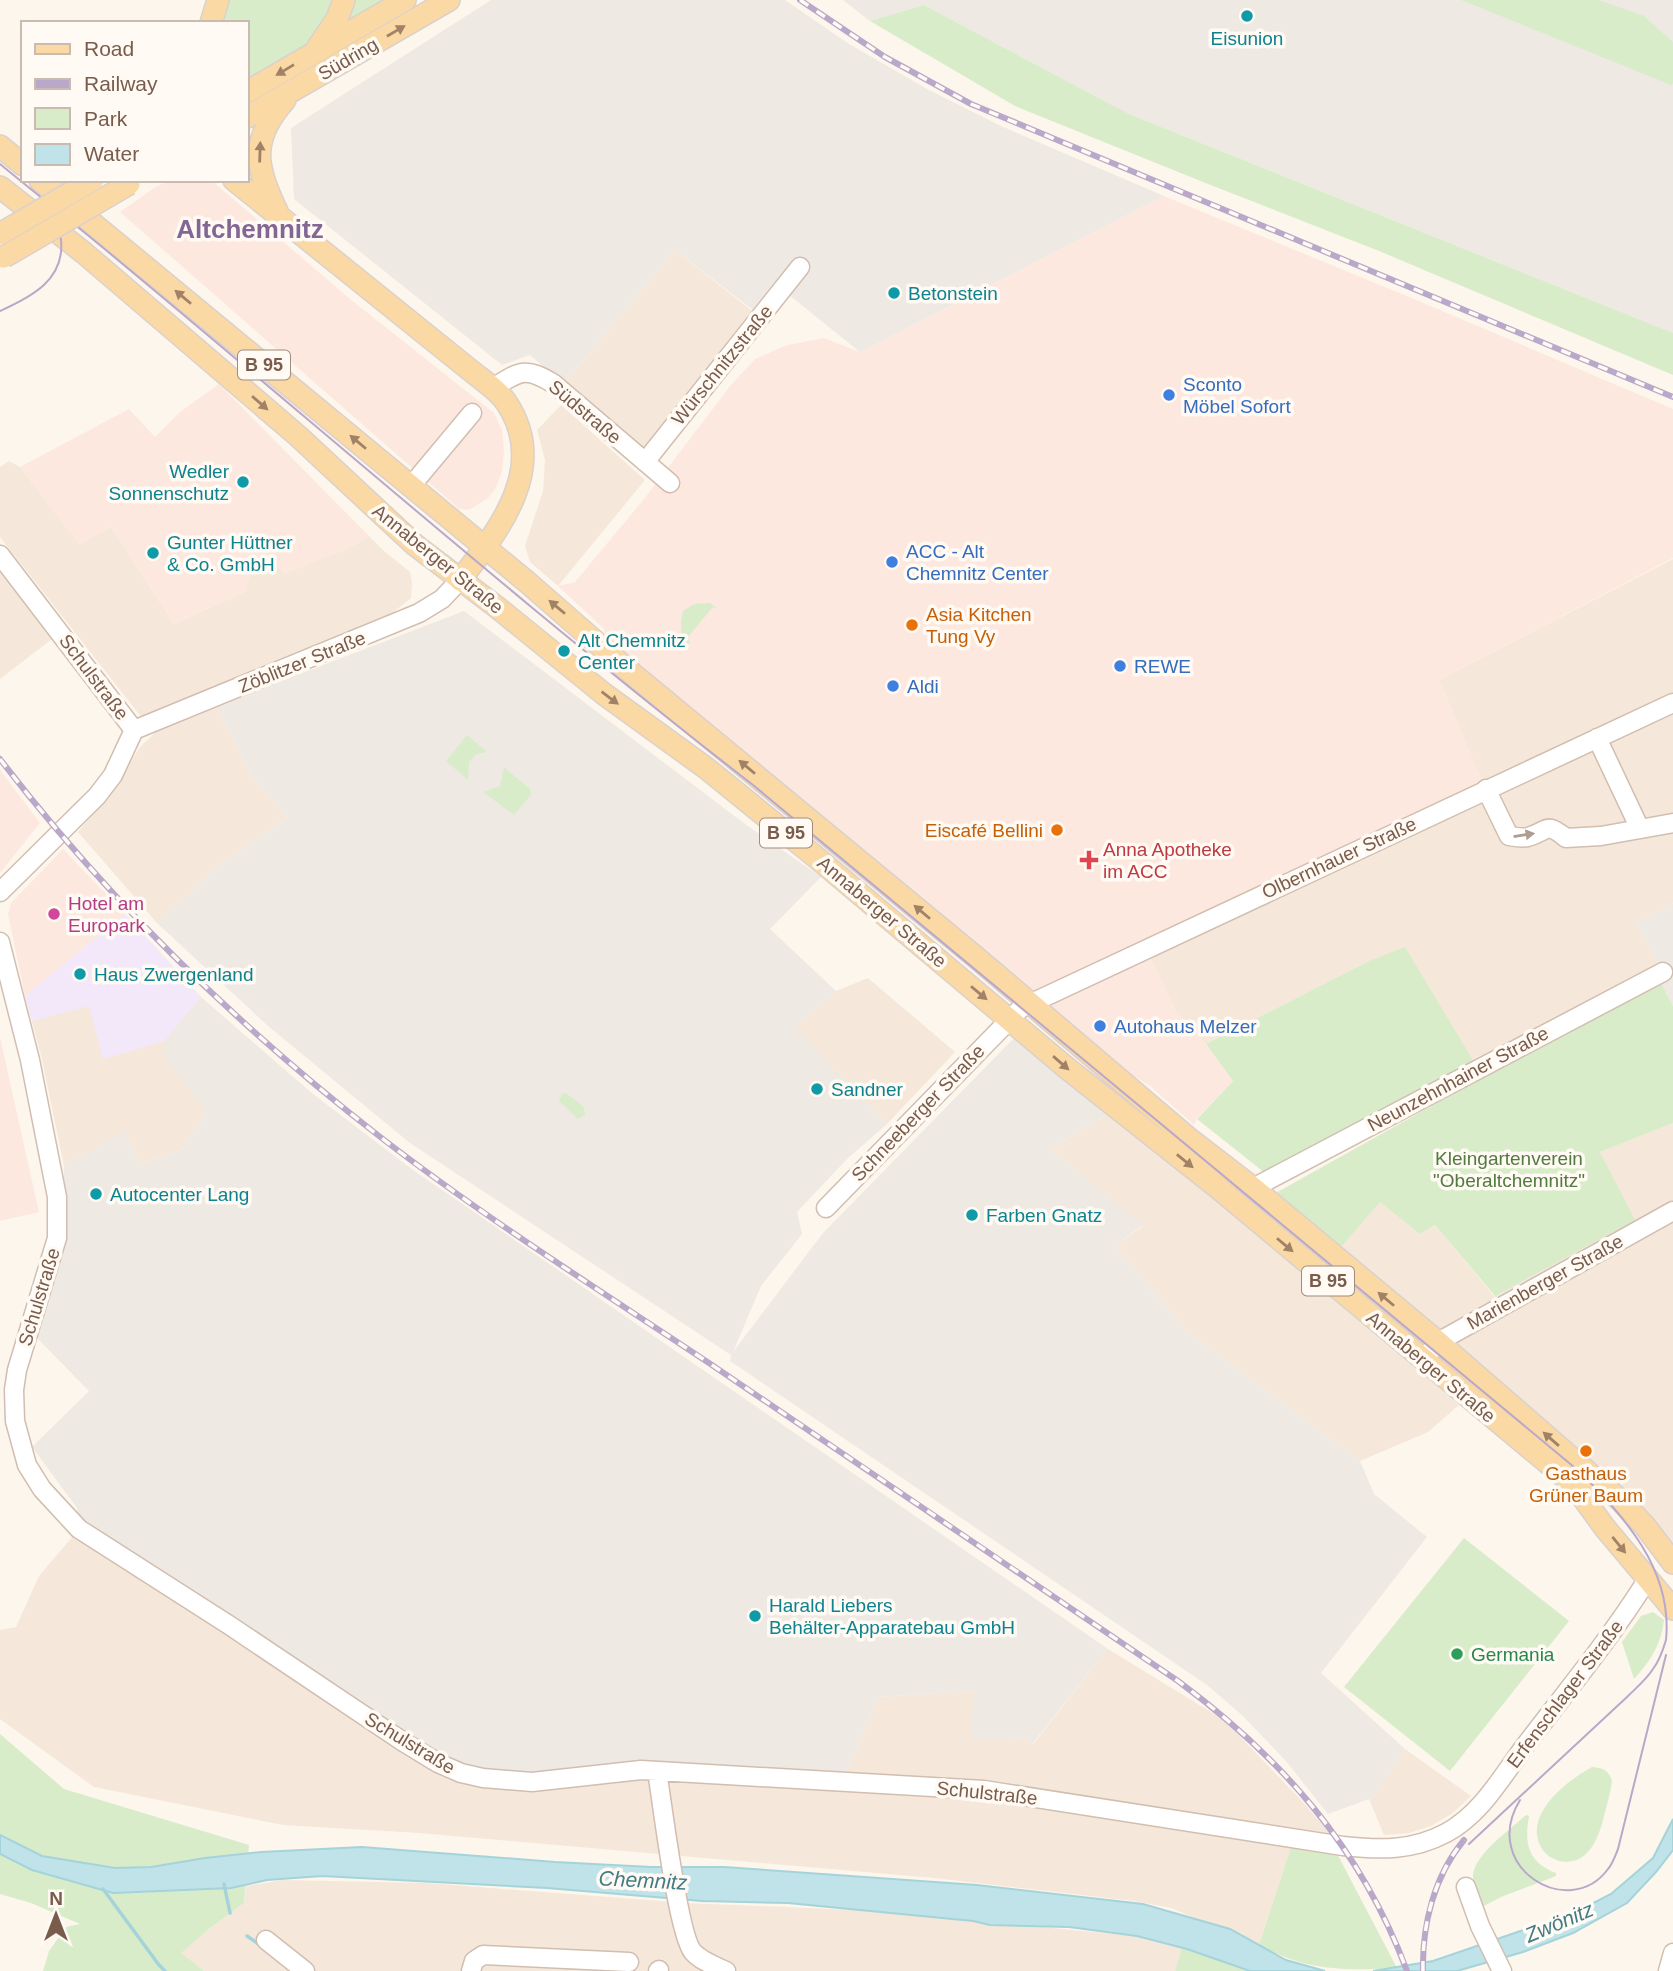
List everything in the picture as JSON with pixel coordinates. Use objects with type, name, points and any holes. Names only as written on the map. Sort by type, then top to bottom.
[{"type":"main road","points":[[212,21],[218,0]]},
{"type":"main road","points":[[314,52],[337,19],[344,0]]},
{"type":"main road","name":"Südring","points":[[250,91],[405,0]]},
{"type":"main road","name":"Südring","points":[[248,116],[449,0]]},
{"type":"main road","points":[[279,216],[261,173],[260,140],[270,119],[294,90]]},
{"type":"main road","points":[[0,234],[90,182]]},
{"type":"main road","points":[[2,258],[133,182]]},
{"type":"main road","points":[[236,182],[493,388],[505,401],[521,442],[522,471],[506,517],[460,580]]},
{"type":"main road","name":"Annaberger Straße","points":[[0,187],[84,253],[200,351],[298,436],[415,545],[604,694],[716,776],[1253,1188],[1605,1486],[1671,1555]]},
{"type":"main road","name":"Annaberger Straße","points":[[57,188],[485,547],[1020,1010],[1087,1084],[1217,1187],[1573,1485],[1673,1609]]},
{"type":"main road","name":"Erfenschlager Straße","points":[[1647,1580],[1671,1555]]},
{"type":"street","name":"Würschnitzstraße","points":[[645,462],[800,267]]},
{"type":"street","name":"Südstraße","points":[[493,388],[515,374],[536,373],[554,384],[670,483]]},
{"type":"street","points":[[411,486],[472,413]]},
{"type":"street","name":"Schulstraße","points":[[0,555],[134,730],[113,775],[97,796],[0,892]]},
{"type":"street","name":"Zöblitzer Straße","points":[[134,730],[419,613],[442,599],[460,580]]},
{"type":"street","name":"Olbernhauer Straße","points":[[1020,1010],[1673,703]]},
{"type":"street","points":[[1597,738],[1640,829]]},
{"type":"street","points":[[1486,789],[1509,836],[1527,837],[1546,827],[1554,828],[1566,838],[1601,836],[1673,823]]},
{"type":"street","name":"Schulstraße","points":[[0,942],[30,1060],[57,1198],[57,1238],[23,1346],[14,1390],[15,1420],[27,1465],[42,1489],[79,1529],[438,1763],[461,1773],[483,1778],[532,1782],[620,1771],[657,1771],[1009,1793],[1095,1809],[1360,1847],[1406,1848],[1424,1844],[1448,1832]]},
{"type":"street","name":"Neunzehnhainer Straße","points":[[1253,1188],[1663,972]]},
{"type":"street","name":"Schneeberger Straße","points":[[826,1208],[1020,1010]]},
{"type":"street","name":"Marienberger Straße","points":[[1423,1360],[1438,1342],[1673,1212]]},
{"type":"street","name":"Erfenschlager Straße","points":[[1448,1832],[1466,1820],[1489,1794],[1615,1630],[1647,1580]]},
{"type":"street","points":[[657,1771],[680,1912],[692,1951],[726,1971]]},
{"type":"street","points":[[1466,1887],[1483,1933],[1502,1971]]},
{"type":"street","points":[[266,1940],[305,1971]]},
{"type":"street","points":[[1668,1971],[1673,1953]]},
{"type":"street","points":[[471,1971],[474,1961],[483,1955],[629,1962]]},
{"type":"shaded area","points":[[491,0],[785,0],[849,44],[929,90],[1001,126],[1164,196],[860,352],[789,295],[766,320],[675,250],[564,384],[530,355],[502,365],[294,199],[291,128]]},
{"type":"shaded area","points":[[843,0],[1673,0],[1673,333],[1129,114],[924,5],[870,21]]},
{"type":"shaded area","points":[[168,182],[213,182],[350,299],[494,413],[502,430],[504,450],[502,471],[496,488],[488,498],[469,510],[459,509],[120,212],[157,186]]},
{"type":"shaded area","points":[[1164,196],[1673,409],[1673,558],[1439,680],[1486,789],[1147,949],[1175,1010],[1206,1044],[1233,1081],[1197,1118],[1194,1125],[1150,1086],[1062,1031],[609,651],[604,629],[558,586],[575,582],[644,499],[731,385],[755,359],[787,345],[824,338],[860,352]]},
{"type":"shaded area","points":[[675,250],[756,314],[646,451],[564,384]]},
{"type":"shaded area","points":[[219,384],[369,536],[348,548],[284,574],[274,562],[250,572],[246,591],[174,624],[111,527],[79,545],[20,467],[129,409],[155,437],[180,412]]},
{"type":"shaded area","points":[[561,405],[645,480],[558,586],[530,562],[525,546],[543,491],[545,460],[537,430]]},
{"type":"shaded area","points":[[9,461],[20,467],[79,544],[111,527],[174,624],[246,591],[250,572],[274,561],[285,573],[348,548],[369,536],[410,572],[411,598],[391,614],[142,718],[0,537],[0,467]]},
{"type":"shaded area","points":[[1673,559],[1673,903],[1636,923],[1659,964],[1474,1062],[1369,961],[1206,1044],[1175,1010],[1146,948],[1485,789],[1439,680]]},
{"type":"shaded area","points":[[0,570],[52,639],[0,679]]},
{"type":"shaded area","points":[[464,611],[745,824],[821,877],[770,929],[836,991],[795,1028],[887,1124],[847,1159],[797,1212],[802,1234],[761,1286],[733,1352],[823,1233],[1015,1037],[1111,1112],[1050,1149],[1143,1225],[1115,1246],[1188,1332],[1360,1461],[1374,1494],[1427,1537],[1321,1673],[1405,1749],[1372,1798],[1328,1814],[1285,1760],[1243,1716],[1207,1685],[730,1361],[731,1355],[410,1143],[268,1026],[157,923],[215,868],[288,817],[252,777],[216,706]]},
{"type":"shaded area","points":[[216,706],[252,777],[288,817],[215,868],[157,923],[78,832],[110,794],[140,747],[158,730]]},
{"type":"shaded area","points":[[0,770],[40,823],[0,873]]},
{"type":"shaded area","points":[[63,849],[125,914],[25,996],[8,914],[11,903]]},
{"type":"shaded area","points":[[1673,903],[1673,1006],[1661,983],[1667,979],[1636,923]]},
{"type":"shaded area","points":[[125,914],[201,997],[164,1041],[207,1113],[181,1150],[139,1165],[126,1132],[64,1166],[41,1055],[25,996]]},
{"type":"shaded area","points":[[125,914],[201,997],[164,1041],[103,1059],[89,1006],[32,1021],[25,996]]},
{"type":"shaded area","points":[[868,978],[955,1052],[887,1124],[794,1028],[836,991]]},
{"type":"shaded area","points":[[201,997],[313,1094],[413,1170],[1108,1649],[1032,1744],[1023,1737],[1007,1740],[971,1739],[974,1691],[879,1697],[845,1776],[679,1772],[559,1780],[461,1773],[79,1529],[77,1508],[32,1447],[89,1391],[35,1336],[61,1244],[64,1166],[126,1131],[139,1165],[181,1150],[207,1113],[168,1062],[164,1041]]},
{"type":"shaded area","points":[[0,1037],[39,1212],[0,1221]]},
{"type":"shaded area","points":[[1111,1112],[1459,1405],[1428,1432],[1360,1461],[1188,1332],[1115,1246],[1143,1226],[1050,1149]]},
{"type":"shaded area","points":[[1673,1123],[1673,1550],[1335,1254],[1380,1201],[1420,1234],[1435,1225],[1494,1296],[1634,1220],[1600,1152]]},
{"type":"shaded area","points":[[79,1529],[559,1780],[845,1776],[879,1697],[975,1691],[1007,1740],[1023,1737],[1033,1744],[1108,1649],[1224,1720],[1333,1837],[1294,1838],[1259,1945],[1171,1908],[1134,1901],[934,1878],[419,1833],[283,1825],[94,1787],[0,1719],[0,1630],[16,1627],[39,1576]]},
{"type":"shaded area","points":[[1405,1749],[1471,1796],[1453,1813],[1431,1826],[1409,1833],[1384,1835],[1369,1799]]},
{"type":"shaded area","points":[[283,1880],[427,1883],[687,1903],[856,1910],[1150,1937],[1182,1947],[1175,1971],[204,1971],[180,1953],[244,1903],[246,1886]]},
{"type":"green space","points":[[218,0],[405,0],[248,91],[248,21],[212,21]]},
{"type":"green space","points":[[1461,0],[1599,0],[1644,16],[1673,42],[1673,84],[1671,85]]},
{"type":"green space","points":[[924,5],[1129,114],[1673,333],[1673,375],[1379,251],[1015,106],[870,21]]},
{"type":"green space","points":[[710,603],[718,609],[713,607],[687,638],[690,642],[686,646],[681,629],[683,611],[694,604]]},
{"type":"green space","points":[[467,735],[487,752],[477,754],[469,762],[468,780],[446,761]]},
{"type":"green space","points":[[504,767],[530,789],[531,795],[514,815],[483,792],[500,786]]},
{"type":"green space","name":"Kleingartenverein \"Oberaltchemnitz\"","points":[[1405,947],[1474,1062],[1265,1173],[1197,1119],[1233,1081],[1206,1044],[1369,961]]},
{"type":"green space","name":"Kleingartenverein \"Oberaltchemnitz\"","points":[[1661,983],[1673,1006],[1673,1123],[1600,1152],[1635,1220],[1495,1296],[1435,1225],[1420,1234],[1380,1202],[1335,1254],[1272,1195],[1564,1032]]},
{"type":"green space","points":[[566,1093],[584,1107],[585,1115],[578,1119],[559,1101],[562,1094]]},
{"type":"green space","name":"Germania","points":[[1464,1538],[1569,1621],[1450,1771],[1344,1687]]},
{"type":"green space","points":[[1653,1612],[1664,1620],[1661,1637],[1650,1659],[1634,1679],[1622,1642],[1641,1616]]},
{"type":"green space","points":[[0,1734],[64,1789],[249,1845],[244,1903],[181,1953],[204,1971],[43,1971],[49,1951],[66,1927],[80,1924],[31,1903],[0,1894]]},
{"type":"green space","points":[[1592,1767],[1604,1770],[1612,1780],[1599,1833],[1590,1850],[1581,1858],[1560,1861],[1547,1855],[1539,1843],[1537,1835],[1541,1814],[1564,1786]]},
{"type":"green space","points":[[1526,1815],[1529,1816],[1527,1835],[1530,1851],[1539,1863],[1556,1873],[1556,1876],[1480,1908],[1473,1876],[1475,1868],[1486,1851]]},
{"type":"green space","points":[[1294,1838],[1332,1844],[1397,1968],[1325,1967],[1293,1960],[1259,1945]]},
{"type":"green space","points":[[1182,1947],[1250,1971],[1175,1971]]},
{"type":"water","name":"Zwönitz","points":[[1673,1819],[1673,1850],[1656,1872],[1627,1903],[1573,1933],[1523,1952],[1457,1971],[1373,1971],[1433,1961],[1576,1912],[1611,1894],[1653,1858]]},
{"type":"water","name":"Chemnitz","points":[[0,1835],[42,1856],[115,1868],[151,1867],[261,1852],[362,1847],[555,1862],[651,1867],[724,1867],[977,1885],[1143,1904],[1230,1929],[1286,1960],[1325,1971],[1250,1971],[1187,1949],[1137,1936],[1069,1927],[990,1925],[973,1921],[788,1903],[702,1901],[547,1888],[322,1876],[267,1880],[231,1888],[113,1893],[32,1870],[0,1854]]},
{"type":"waterway","points":[[224,1884],[230,1913]]},
{"type":"waterway","points":[[103,1889],[165,1971]]},
{"type":"waterway","points":[[247,1936],[260,1945]]},
{"type":"tram line","points":[[0,164],[21,181]]},
{"type":"tram line","points":[[22,182],[513,592],[753,785],[1580,1472],[1613,1507],[1642,1546],[1662,1590],[1666,1640],[1661,1655],[1641,1684],[1469,1844]]},
{"type":"tram line","points":[[0,311],[34,293],[44,285],[58,266],[61,240],[57,223],[49,208]]},
{"type":"tram line","points":[[1520,1800],[1510,1824],[1511,1847],[1520,1865],[1534,1880],[1552,1888],[1572,1890],[1591,1884],[1608,1869],[1618,1849],[1666,1655]]},
{"type":"railway","points":[[800,0],[885,57],[971,104],[1673,397]]},
{"type":"railway","points":[[0,759],[85,862],[178,960],[276,1051],[379,1136],[501,1224],[1178,1681],[1216,1711],[1284,1774],[1342,1845],[1388,1926],[1407,1971]]},
{"type":"railway","points":[[1423,1971],[1425,1936],[1432,1902],[1445,1869],[1464,1840]]},
{"type":"place","name":"Eisunion","points":[[1247,16]]},
{"type":"place","name":"Betonstein","points":[[894,293]]},
{"type":"place","name":"Sconto Möbel Sofort","points":[[1169,395]]},
{"type":"place","name":"Wedler Sonnenschutz","points":[[243,482]]},
{"type":"place","name":"Gunter Hüttner & Co. GmbH","points":[[153,553]]},
{"type":"place","name":"ACC - Alt Chemnitz Center","points":[[892,562]]},
{"type":"place","name":"Asia Kitchen Tung Vy","points":[[912,625]]},
{"type":"place","name":"Alt Chemnitz Center","points":[[564,651]]},
{"type":"place","name":"REWE","points":[[1120,666]]},
{"type":"place","name":"Aldi","points":[[893,686]]},
{"type":"place","name":"Eiscafé Bellini","points":[[1057,830]]},
{"type":"place","name":"Anna Apotheke im ACC","points":[[1089,860]]},
{"type":"place","name":"Hotel am Europark","points":[[54,914]]},
{"type":"place","name":"Haus Zwergenland","points":[[80,974]]},
{"type":"place","name":"Autohaus Melzer","points":[[1100,1026]]},
{"type":"place","name":"Sandner","points":[[817,1089]]},
{"type":"place","name":"Autocenter Lang","points":[[96,1194]]},
{"type":"place","name":"Farben Gnatz","points":[[972,1215]]},
{"type":"place","name":"Gasthaus Grüner Baum","points":[[1586,1451]]},
{"type":"place","name":"Harald Liebers Behälter-Apparatebau GmbH","points":[[755,1616]]},
{"type":"place","name":"Germania","points":[[1457,1654]]},
{"type":"district","name":"Altchemnitz","points":[[250,229]]}]
